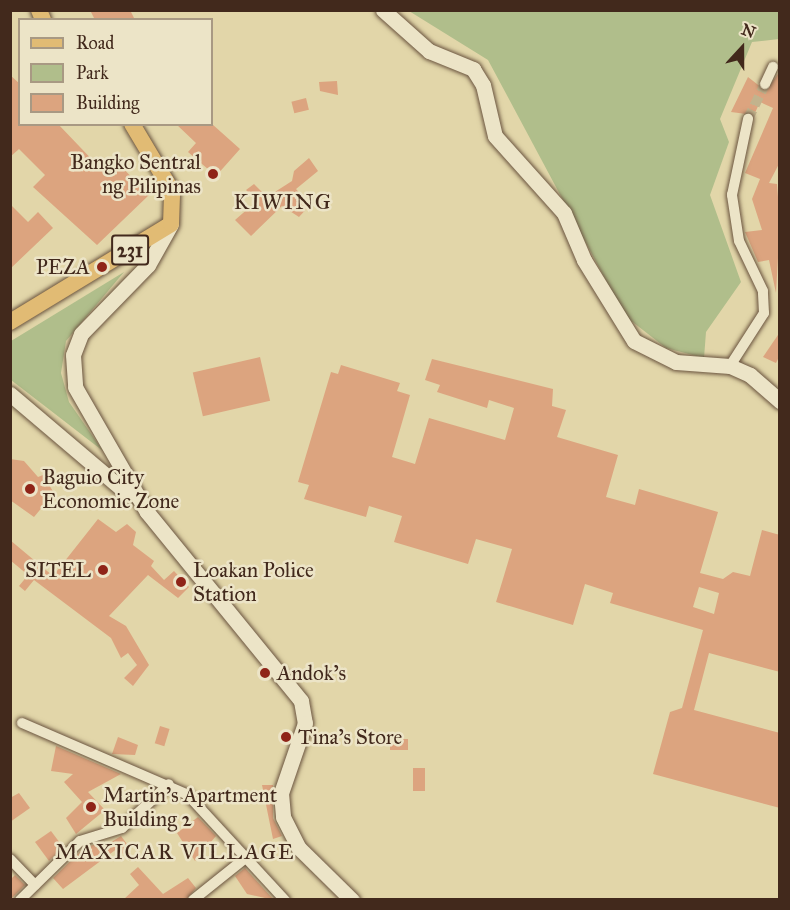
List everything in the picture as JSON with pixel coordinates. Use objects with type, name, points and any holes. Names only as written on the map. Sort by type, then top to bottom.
[{"type":"main road","points":[[383,10],[429,51],[473,69],[483,85],[495,136],[564,213],[584,260],[634,341],[676,362],[730,366],[750,375],[780,401]]},
{"type":"main road","name":"231","points":[[133,126],[172,191],[171,224],[148,265],[81,334],[72,369],[80,401],[147,512],[301,701],[304,723],[281,793],[282,817],[298,847],[352,900]]},
{"type":"main road","name":"231","points":[[10,322],[171,224]]},
{"type":"main road","points":[[10,394],[147,512]]},
{"type":"street","points":[[765,84],[773,67]]},
{"type":"street","points":[[730,366],[765,313],[763,291],[739,241],[732,195],[748,120]]},
{"type":"street","points":[[22,723],[169,784],[205,808],[285,900]]},
{"type":"street","points":[[20,900],[80,841],[122,828],[169,784]]},
{"type":"street","points":[[193,900],[248,856]]},
{"type":"street","points":[[10,859],[35,885]]},
{"type":"green space","points":[[409,11],[779,11],[779,39],[752,42],[720,119],[729,142],[710,195],[741,282],[706,332],[704,358],[666,348],[625,316],[488,60]]},
{"type":"green space","points":[[124,272],[66,341],[61,373],[69,402],[103,451],[11,380],[11,341]]},
{"type":"building","points":[[90,10],[130,10],[134,18],[94,18]]},
{"type":"building","points":[[780,71],[780,162],[769,183],[777,184],[780,223],[776,293],[769,260],[758,262],[745,232],[762,230],[752,199],[760,179],[745,173],[773,108],[760,102],[754,115],[731,112],[748,77],[766,91]]},
{"type":"building","points":[[10,75],[18,82],[18,126],[60,126],[101,169],[112,157],[149,195],[97,245],[33,187],[45,175],[19,149],[10,157]]},
{"type":"building","points":[[337,81],[338,95],[320,91],[319,82]]},
{"type":"building","points":[[306,98],[309,110],[294,113],[291,102]]},
{"type":"building","points":[[213,125],[240,149],[216,176],[188,152],[196,143],[178,126]]},
{"type":"building","points":[[309,158],[318,171],[296,189],[310,205],[299,217],[282,206],[251,236],[235,220],[257,201],[246,190],[254,184],[267,197],[292,181],[294,171]]},
{"type":"building","points":[[10,204],[28,222],[38,212],[53,228],[10,269]]},
{"type":"building","points":[[780,332],[780,355],[776,363],[763,357]]},
{"type":"building","points":[[260,357],[270,401],[203,416],[193,373]]},
{"type":"building","points":[[432,359],[553,389],[552,406],[566,410],[557,437],[618,455],[606,497],[635,505],[639,489],[718,512],[700,573],[723,579],[733,572],[750,576],[762,530],[780,535],[780,672],[709,653],[694,710],[780,733],[780,808],[653,774],[670,712],[682,708],[703,630],[610,603],[613,593],[585,584],[573,625],[496,602],[512,549],[476,539],[468,564],[394,542],[402,516],[369,506],[366,517],[304,499],[309,485],[298,482],[331,372],[338,374],[341,365],[400,383],[397,391],[410,395],[392,457],[415,464],[429,418],[505,440],[514,408],[489,400],[487,408],[437,392],[440,385],[425,380]],"holes":[[[699,587],[719,593],[714,614],[693,607]]]},
{"type":"building","name":"Baguio City Economic Zone","points":[[10,459],[24,461],[38,477],[43,475],[54,493],[34,517],[10,500]]},
{"type":"building","name":"SITEL","points":[[98,519],[116,532],[127,524],[136,532],[133,545],[154,561],[151,566],[164,580],[174,571],[189,587],[178,598],[148,575],[109,616],[126,626],[149,665],[133,686],[124,678],[137,665],[128,653],[121,658],[111,638],[34,580],[25,591],[19,586],[28,575],[10,560],[10,540],[53,576]]},
{"type":"building","points":[[160,726],[170,729],[164,746],[155,743]]},
{"type":"building","points":[[118,737],[138,745],[135,755],[112,754]]},
{"type":"building","points":[[390,739],[408,739],[408,750],[390,750]]},
{"type":"building","points":[[56,746],[121,774],[88,792],[105,810],[76,834],[66,818],[82,802],[64,782],[73,774],[51,771]]},
{"type":"building","points":[[413,768],[425,768],[425,791],[413,791]]},
{"type":"building","points":[[262,785],[273,785],[273,818],[282,836],[273,839]]},
{"type":"building","points":[[19,793],[30,808],[10,822],[10,798]]},
{"type":"building","points":[[198,817],[216,836],[195,861],[177,833]]},
{"type":"building","points":[[51,831],[63,847],[49,861],[35,842]]},
{"type":"building","points":[[121,836],[130,848],[123,854],[118,848],[63,889],[53,878],[84,848],[96,844],[100,849]]},
{"type":"building","points":[[138,867],[163,894],[188,878],[196,888],[186,900],[123,900],[139,885],[130,874]]},
{"type":"building","points":[[245,868],[274,900],[247,894],[235,876]]},
{"type":"building","points":[[15,875],[25,885],[10,900],[10,880]]},
{"type":"tunnel","points":[[748,119],[765,84]]},
{"type":"place","name":"Bangko Sentral ng Pilipinas","points":[[213,174]]},
{"type":"place","name":"PEZA","points":[[102,267]]},
{"type":"place","name":"Baguio City Economic Zone","points":[[30,489]]},
{"type":"place","name":"SITEL","points":[[103,570]]},
{"type":"place","name":"Loakan Police Station","points":[[181,582]]},
{"type":"place","name":"Andok's","points":[[265,673]]},
{"type":"place","name":"Tina's Store","points":[[286,737]]},
{"type":"place","name":"Martin's Apartment Building 2","points":[[91,807]]},
{"type":"district","name":"KIWING","points":[[283,202]]},
{"type":"district","name":"MAXICAR VILLAGE","points":[[175,852]]}]
